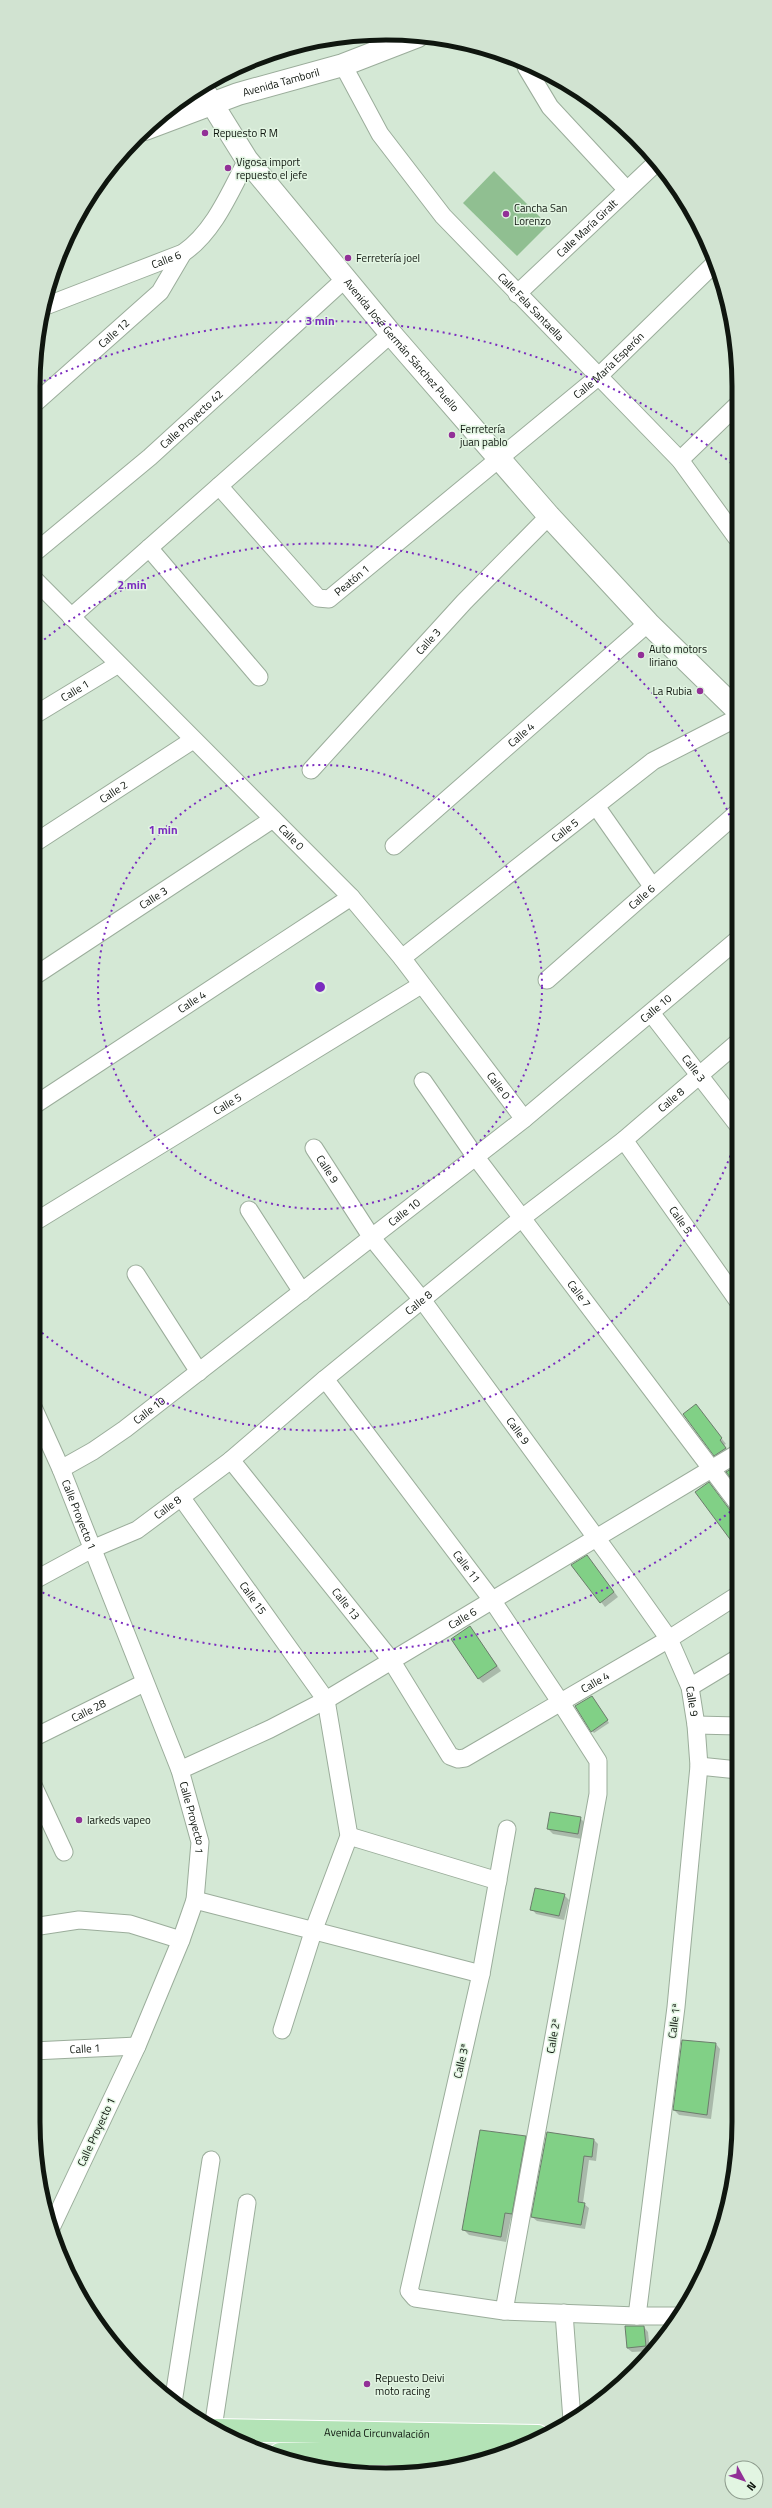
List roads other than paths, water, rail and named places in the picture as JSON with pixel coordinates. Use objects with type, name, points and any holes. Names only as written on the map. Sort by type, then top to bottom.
[{"type":"main road","name":"Avenida Tamboril","points":[[170,115],[207,95],[238,94],[343,65],[405,41]]},
{"type":"main road","name":"Avenida José Germán Sánchez Puello","points":[[207,95],[247,160],[391,334],[549,516],[648,622],[732,705]]},
{"type":"main road","name":"Avenida Circunvalación","points":[[238,2434],[285,2447],[484,2454]]},
{"type":"main road","name":"Avenida Circunvalación","points":[[285,2447],[530,2436]]},
{"type":"street","name":"Calle Fela Santaella","points":[[343,65],[380,134],[443,216],[517,294],[680,460],[732,532]]},
{"type":"street","points":[[529,71],[550,107],[626,190]]},
{"type":"street","name":"Calle 6","points":[[50,304],[183,253],[196,244],[206,232],[247,160]]},
{"type":"street","name":"Calle María Giralt","points":[[517,294],[653,166]]},
{"type":"street","name":"Calle 12","points":[[40,399],[160,292],[183,253]]},
{"type":"street","name":"Calle María Esperón","points":[[499,459],[598,377],[711,267]]},
{"type":"street","name":"Calle Proyecto 42","points":[[40,548],[150,457],[345,279]]},
{"type":"street","points":[[71,617],[391,334]]},
{"type":"street","points":[[680,460],[732,410]]},
{"type":"street","name":"Peatón 1","points":[[219,486],[318,598],[322,600],[329,599],[499,459]]},
{"type":"street","name":"Calle 3","points":[[311,770],[464,602],[549,516]]},
{"type":"street","points":[[149,548],[259,677]]},
{"type":"street","name":"Calle 0","points":[[40,585],[117,665],[351,897],[402,958],[524,1119]]},
{"type":"street","name":"Calle 4","points":[[394,846],[648,622]]},
{"type":"street","name":"Calle 1","points":[[40,712],[117,665]]},
{"type":"street","name":"Calle 5","points":[[402,958],[653,761],[732,721]]},
{"type":"street","name":"Calle 2","points":[[40,839],[193,740]]},
{"type":"street","points":[[596,806],[652,886]]},
{"type":"street","name":"Calle 6","points":[[547,980],[652,886],[732,817]]},
{"type":"street","name":"Calle 3","points":[[40,972],[273,819]]},
{"type":"street","name":"Calle 4","points":[[40,1101],[351,897]]},
{"type":"street","name":"Calle 10","points":[[61,1469],[93,1451],[199,1372],[372,1238],[524,1119],[732,944]]},
{"type":"street","name":"Calle 5","points":[[40,1219],[421,985]]},
{"type":"street","name":"Calle 3","points":[[651,1013],[732,1118]]},
{"type":"street","name":"Calle 8","points":[[40,1577],[92,1549],[137,1530],[231,1460],[325,1379],[423,1301],[522,1218],[624,1140],[732,1046]]},
{"type":"street","name":"Calle 7","points":[[423,1081],[475,1156],[713,1468],[732,1495]]},
{"type":"street","name":"Calle 5","points":[[624,1140],[732,1293]]},
{"type":"street","name":"Calle 9","points":[[314,1148],[372,1238],[423,1301],[598,1538],[669,1639],[690,1687],[696,1725]]},
{"type":"street","points":[[248,1210],[302,1292]]},
{"type":"street","points":[[136,1274],[199,1372]]},
{"type":"street","name":"Calle 11","points":[[325,1379],[492,1600],[598,1761]]},
{"type":"street","name":"Calle Proyecto 1","points":[[40,1422],[61,1469],[144,1683],[180,1770],[200,1842],[195,1900],[181,1940],[137,2046],[54,2221]]},
{"type":"street","name":"Calle 6","points":[[180,1770],[270,1729],[326,1700],[732,1457]]},
{"type":"street","name":"Calle 13","points":[[231,1460],[391,1660],[450,1756]]},
{"type":"street","name":"Calle 15","points":[[181,1497],[326,1700]]},
{"type":"street","name":"Calle 4","points":[[450,1756],[458,1759],[465,1758],[669,1639],[732,1599]]},
{"type":"street","points":[[690,1687],[732,1662]]},
{"type":"street","name":"Calle 28","points":[[40,1735],[144,1683]]},
{"type":"street","points":[[282,2030],[314,1929],[349,1836],[326,1700]]},
{"type":"street","points":[[696,1725],[732,1726]]},
{"type":"street","name":"Calle 1ª","points":[[637,2316],[676,2007],[699,1766],[696,1725]]},
{"type":"street","name":"Calle 2ª","points":[[504,2311],[598,1794],[598,1761]]},
{"type":"street","points":[[699,1766],[732,1769]]},
{"type":"street","points":[[40,1800],[64,1852]]},
{"type":"street","name":"Calle 3ª","points":[[504,2311],[415,2298],[409,2291],[481,1974],[507,1829]]},
{"type":"street","points":[[349,1836],[498,1881]]},
{"type":"street","points":[[195,1900],[314,1929],[481,1974]]},
{"type":"street","points":[[40,1926],[79,1920],[122,1924],[181,1940]]},
{"type":"street","name":"Calle 1","points":[[40,2051],[137,2046]]},
{"type":"street","points":[[173,2395],[211,2160]]},
{"type":"street","points":[[215,2423],[247,2204]]},
{"type":"street","points":[[504,2311],[673,2316]]},
{"type":"street","points":[[564,2313],[572,2414]]},
{"type":"place","name":"Repuesto R M","points":[[205,133]]},
{"type":"place","name":"Vigosa import repuesto el jefe","points":[[228,168]]},
{"type":"place","name":"Cancha San Lorenzo","points":[[506,214]]},
{"type":"place","name":"Ferretería joel","points":[[348,258]]},
{"type":"place","name":"Ferretería juan pablo","points":[[452,435]]},
{"type":"place","name":"Auto motors liriano","points":[[641,655]]},
{"type":"place","name":"La Rubia","points":[[700,691]]},
{"type":"place","name":"larkeds vapeo","points":[[79,1820]]},
{"type":"place","name":"Repuesto Deivi moto racing","points":[[367,2384]]}]
